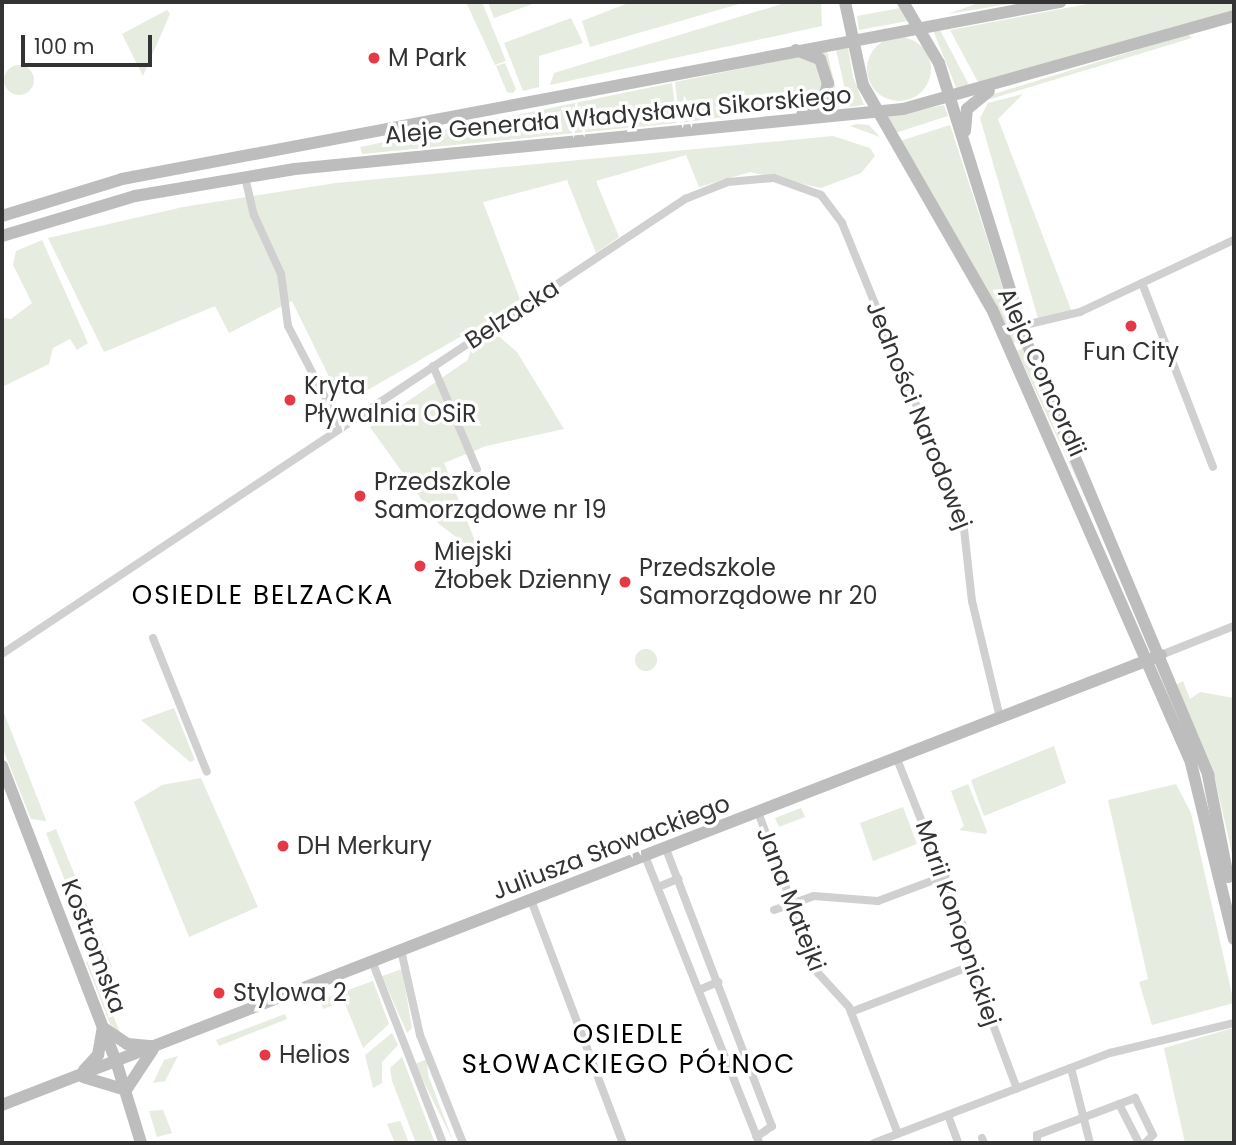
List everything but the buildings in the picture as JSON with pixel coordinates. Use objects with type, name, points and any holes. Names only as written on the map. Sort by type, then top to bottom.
[{"type":"street","name":"Aleja Concordii","points":[[845,2],[861,80],[992,309],[1199,783],[1234,939]]},
{"type":"street","name":"Aleja Concordii","points":[[902,2],[916,25],[950,98],[1021,326],[1161,655],[1216,799],[1234,923]]},
{"type":"street","name":"Aleje Generała Władysława Sikorskiego","points":[[2,216],[122,179],[916,25],[1060,2]]},
{"type":"street","name":"Aleje Generała Władysława Sikorskiego","points":[[2,236],[100,204],[245,177],[419,154],[877,111],[950,98],[1234,16]]},
{"type":"street","points":[[785,120],[817,107],[828,91],[822,61],[794,50]]},
{"type":"street","points":[[965,142],[969,105],[1004,82]]},
{"type":"street","points":[[245,177],[254,215],[281,274],[288,326],[339,424]]},
{"type":"street","name":"Belzacka","points":[[2,654],[339,424],[433,366],[685,199],[752,177],[792,182]]},
{"type":"street","name":"Jedności Narodowej","points":[[792,182],[821,195],[838,215],[962,520],[972,601],[999,718]]},
{"type":"street","points":[[1021,326],[1080,312],[1234,240]]},
{"type":"street","points":[[1142,283],[1213,467]]},
{"type":"street","points":[[433,366],[477,469]]},
{"type":"street","name":"Juliusza Słowackiego","points":[[2,1105],[1234,626]]},
{"type":"street","points":[[153,638],[207,772]]},
{"type":"street","name":"Marii Konopnickiej","points":[[897,759],[966,933],[971,966],[1017,1089]]},
{"type":"street","name":"Kostromska","points":[[2,766],[116,1062],[141,1143]]},
{"type":"street","name":"Jana Matejki","points":[[758,812],[824,983],[851,1012],[898,1134]]},
{"type":"street","points":[[645,856],[758,1140],[772,1126],[666,849]]},
{"type":"street","points":[[774,910],[814,896],[878,901],[945,876]]},
{"type":"street","points":[[658,887],[678,879]]},
{"type":"street","points":[[531,900],[623,1143]]},
{"type":"street","points":[[401,950],[420,1035],[463,1143]]},
{"type":"street","points":[[372,961],[443,1143]]},
{"type":"street","points":[[851,1012],[971,966]]},
{"type":"street","points":[[699,990],[718,982]]},
{"type":"street","points":[[874,1143],[1140,1044],[1234,1023]]},
{"type":"street","points":[[103,1028],[127,1044],[156,1046],[126,1090],[78,1077],[99,1055],[103,1028]]},
{"type":"street","points":[[404,1044],[420,1035]]},
{"type":"street","points":[[1070,1068],[1090,1143]]},
{"type":"street","points":[[1037,1143],[1037,1135],[1138,1098],[1153,1135],[1145,1143]]},
{"type":"street","points":[[1119,1104],[1139,1143]]},
{"type":"street","points":[[948,1115],[958,1143]]},
{"type":"shaded area","points":[[466,2],[482,2],[506,61],[495,65]]},
{"type":"shaded area","points":[[488,2],[538,2],[494,18]]},
{"type":"shaded area","points":[[631,2],[746,2],[590,47],[582,21]]},
{"type":"shaded area","points":[[788,2],[821,2],[822,26],[550,85],[554,73]]},
{"type":"shaded area","points":[[981,2],[993,3],[1021,2],[948,14]]},
{"type":"shaded area","points":[[1098,2],[1234,2],[1234,11],[979,84],[950,30]]},
{"type":"shaded area","points":[[900,8],[908,21],[859,30],[857,16]]},
{"type":"shaded area","points":[[167,10],[170,14],[143,76],[122,34]]},
{"type":"shaded area","points":[[571,18],[583,43],[539,56],[539,87],[523,91],[504,43]]},
{"type":"shaded area","points":[[933,30],[940,30],[970,87],[957,90]]},
{"type":"shaded area","points":[[1188,34],[1192,38],[987,100],[994,94]]},
{"type":"shaded area","points":[[899,37],[911,39],[922,46],[929,57],[929,81],[922,92],[911,99],[899,101],[887,99],[876,92],[869,81],[867,69],[869,57],[876,46],[887,39]]},
{"type":"shaded area","points":[[848,48],[853,77],[864,105],[849,107],[836,50]]},
{"type":"shaded area","points":[[827,51],[840,107],[821,109],[829,100],[818,53]]},
{"type":"shaded area","points":[[803,56],[820,65],[824,94],[811,105],[680,123],[675,82]]},
{"type":"shaded area","points":[[505,63],[516,89],[513,93],[507,92],[496,66]]},
{"type":"shaded area","points":[[19,65],[30,69],[34,80],[30,91],[19,95],[8,91],[4,80],[8,69]]},
{"type":"shaded area","points":[[672,83],[677,123],[362,154],[360,147]]},
{"type":"shaded area","points":[[1023,94],[998,119],[1072,312],[1039,322],[980,118],[988,103]]},
{"type":"shaded area","points":[[944,105],[948,116],[895,133],[886,117]]},
{"type":"shaded area","points":[[857,124],[869,125],[880,137],[850,126]]},
{"type":"shaded area","points":[[950,125],[1020,340],[1013,343],[900,141]]},
{"type":"shaded area","points":[[833,136],[870,148],[875,156],[861,173],[821,188],[750,172],[699,187],[686,155],[596,181],[619,237],[596,253],[567,180],[483,202],[521,302],[359,395],[337,393],[292,301],[229,333],[215,306],[104,352],[48,238],[183,207],[336,183]]},
{"type":"shaded area","points":[[42,240],[88,343],[77,350],[70,339],[53,348],[49,364],[2,387],[3,318],[11,319],[32,303],[13,265],[16,251]]},
{"type":"shaded area","points":[[494,332],[517,352],[564,429],[486,446],[444,463],[481,556],[439,524],[370,427],[468,360],[472,346]]},
{"type":"shaded area","points":[[1023,348],[1032,371],[1147,630],[1017,351]]},
{"type":"shaded area","points":[[646,649],[654,652],[657,660],[654,668],[646,671],[638,668],[635,660],[638,652]]},
{"type":"shaded area","points":[[1183,681],[1190,699],[1200,692],[1234,698],[1234,862],[1215,779],[1176,685]]},
{"type":"shaded area","points":[[2,708],[46,821],[31,819],[2,747]]},
{"type":"shaded area","points":[[174,708],[195,760],[190,762],[141,720]]},
{"type":"shaded area","points":[[1054,746],[1066,783],[984,816],[971,780]]},
{"type":"shaded area","points":[[201,778],[258,907],[189,937],[134,802],[162,785]]},
{"type":"shaded area","points":[[968,784],[986,834],[959,830],[964,826],[951,791]]},
{"type":"shaded area","points":[[1176,784],[1191,813],[1234,1003],[1152,1025],[1139,982],[1148,979],[1108,800]]},
{"type":"shaded area","points":[[903,807],[917,844],[873,861],[860,823]]},
{"type":"shaded area","points":[[801,808],[805,817],[779,827],[775,818]]},
{"type":"shaded area","points":[[56,829],[112,967],[101,971],[46,833]]},
{"type":"shaded area","points":[[91,960],[121,1035],[110,1024],[86,962]]},
{"type":"shaded area","points":[[402,969],[412,1028],[407,1033],[382,976]]},
{"type":"shaded area","points":[[373,981],[389,1024],[363,1048],[344,1001],[323,1009],[320,1000]]},
{"type":"shaded area","points":[[285,1014],[287,1019],[219,1046],[216,1040]]},
{"type":"shaded area","points":[[1233,1028],[1234,1143],[1185,1143],[1164,1048]]},
{"type":"shaded area","points":[[392,1033],[398,1045],[382,1062],[382,1083],[373,1088],[365,1055]]},
{"type":"shaded area","points":[[178,1056],[165,1081],[153,1083],[164,1060]]},
{"type":"shaded area","points":[[402,1057],[435,1143],[416,1143],[392,1081],[390,1068]]},
{"type":"shaded area","points":[[427,1059],[428,1075],[454,1143],[415,1064]]},
{"type":"shaded area","points":[[163,1110],[172,1133],[157,1137],[149,1111]]},
{"type":"shaded area","points":[[400,1121],[409,1143],[395,1143],[387,1124]]},
{"type":"place","name":"M Park","points":[[374,58]]},
{"type":"place","name":"Fun City","points":[[1131,326]]},
{"type":"place","name":"Kryta Pływalnia OSiR","points":[[290,400]]},
{"type":"place","name":"Przedszkole Samorządowe nr 19","points":[[360,496]]},
{"type":"place","name":"Miejski Żłobek Dzienny","points":[[420,566]]},
{"type":"place","name":"Przedszkole Samorządowe nr 20","points":[[625,582]]},
{"type":"place","name":"DH Merkury","points":[[283,846]]},
{"type":"place","name":"Stylowa 2","points":[[219,993]]},
{"type":"place","name":"Helios","points":[[265,1055]]},
{"type":"district","name":"OSIEDLE BELZACKA","points":[[263,596]]},
{"type":"district","name":"OSIEDLE SŁOWACKIEGO PÓŁNOC","points":[[629,1050]]}]
